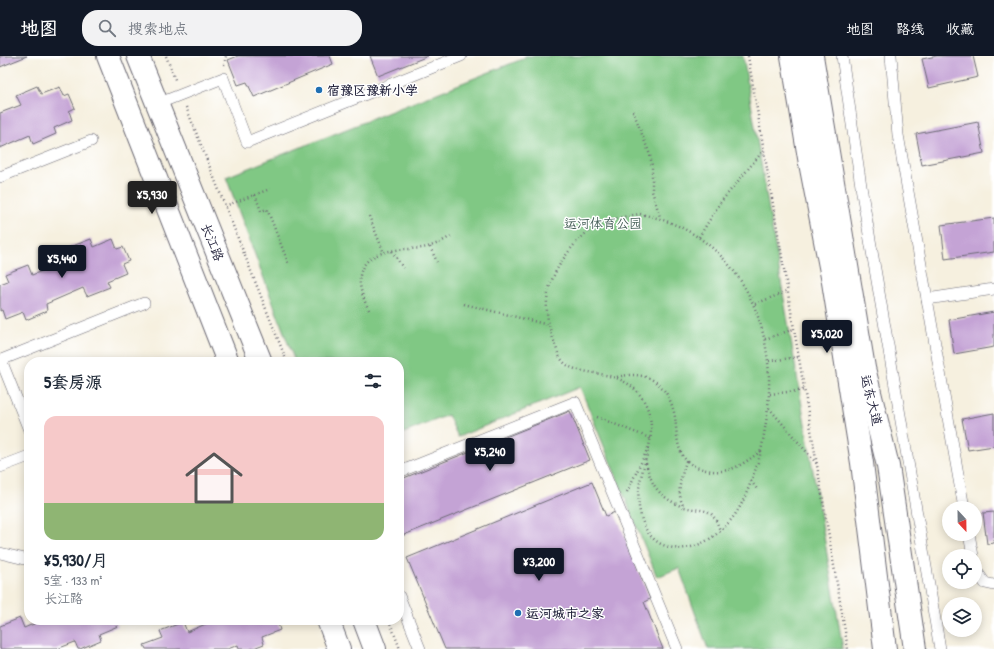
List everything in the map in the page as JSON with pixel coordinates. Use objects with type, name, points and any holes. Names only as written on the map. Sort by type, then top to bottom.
[{"type":"main road","points":[[108,56],[226,357]]},
{"type":"main road","name":"长江路","points":[[138,56],[259,357]]},
{"type":"main road","name":"运东大道","points":[[792,56],[809,158],[833,282],[862,463],[885,649]]},
{"type":"main road","name":"运东大道","points":[[812,56],[864,368],[888,466],[915,649]]},
{"type":"main road","points":[[330,625],[339,649]]},
{"type":"main road","points":[[366,625],[375,649]]},
{"type":"lane","points":[[157,104],[223,78],[247,142],[461,56]]},
{"type":"lane","points":[[842,56],[863,201],[940,649]]},
{"type":"lane","points":[[891,56],[898,135],[963,501]]},
{"type":"lane","points":[[0,177],[90,141]]},
{"type":"lane","points":[[927,299],[994,289]]},
{"type":"lane","points":[[24,418],[1,360],[144,303]]},
{"type":"lane","points":[[404,470],[576,402],[677,649]]},
{"type":"lane","points":[[0,467],[24,458]]},
{"type":"lane","points":[[0,553],[24,559]]},
{"type":"lane","points":[[982,579],[985,583],[994,585]]},
{"type":"lane","points":[[404,609],[420,649]]},
{"type":"path","points":[[166,56],[285,357]]},
{"type":"path","points":[[748,56],[848,649]]},
{"type":"path","points":[[632,111],[650,155],[652,165],[652,191],[660,218]]},
{"type":"path","points":[[699,238],[720,204],[764,151]]},
{"type":"path","points":[[225,206],[270,189]]},
{"type":"path","points":[[255,195],[262,211],[267,209],[289,265]]},
{"type":"path","points":[[640,214],[660,218],[680,226],[699,238],[720,255],[739,278],[755,304],[765,339],[769,361],[769,408],[761,451],[751,481],[739,509],[720,531],[709,539],[690,547],[675,549],[657,543],[644,527],[639,511],[640,482],[652,440],[650,421],[646,405],[637,391],[624,381],[606,374],[570,368],[562,362],[549,325],[546,309],[549,286],[553,274],[575,244],[588,232],[611,219],[640,214]]},
{"type":"path","points":[[369,216],[384,253]]},
{"type":"path","points":[[369,310],[359,287],[361,271],[374,257],[392,251],[430,247],[453,235]]},
{"type":"path","points":[[430,247],[437,262]]},
{"type":"path","points":[[392,251],[403,268]]},
{"type":"path","points":[[755,304],[788,291]]},
{"type":"path","points":[[464,304],[549,325]]},
{"type":"path","points":[[765,339],[794,328]]},
{"type":"path","points":[[769,361],[799,357]]},
{"type":"path","points":[[615,378],[636,375],[651,378],[659,384],[667,395],[673,410],[681,452],[686,461],[694,466],[703,469],[724,471],[741,465],[761,451]]},
{"type":"path","points":[[770,394],[805,390]]},
{"type":"path","points":[[769,408],[817,465]]},
{"type":"path","points":[[579,409],[652,440]]},
{"type":"path","points":[[619,509],[652,440]]},
{"type":"path","points":[[684,507],[680,501],[679,493],[686,461]]},
{"type":"path","points":[[646,462],[650,478],[657,490],[672,502],[684,507],[711,513],[715,517],[720,531]]},
{"type":"path","points":[[751,481],[757,489]]},
{"type":"path","points":[[391,625],[400,649]]},
{"type":"green space","name":"运河体育公园","points":[[525,56],[743,56],[843,649],[708,649],[679,568],[657,577],[580,387],[458,437],[448,415],[404,433],[404,357],[293,357],[226,177],[525,58]]},
{"type":"building","points":[[0,56],[27,56],[0,67]]},
{"type":"building","points":[[238,56],[330,56],[333,64],[254,97],[247,82],[238,85],[228,60]]},
{"type":"building","points":[[370,56],[428,56],[378,76]]},
{"type":"building","points":[[937,56],[973,56],[978,77],[929,88],[922,59]]},
{"type":"building","points":[[37,86],[41,94],[60,87],[64,96],[69,94],[75,108],[69,111],[72,120],[54,128],[56,134],[33,144],[30,135],[0,148],[0,113],[21,105],[16,95]]},
{"type":"building","points":[[978,122],[984,153],[922,165],[916,134]]},
{"type":"building","points":[[994,218],[994,252],[945,259],[941,225]]},
{"type":"building","points":[[91,239],[94,247],[113,239],[117,249],[123,247],[129,261],[122,264],[126,273],[107,281],[110,287],[87,296],[83,288],[46,304],[47,311],[26,320],[23,312],[5,319],[2,310],[0,311],[0,284],[8,281],[5,274],[28,265],[32,275],[74,258],[70,247]]},
{"type":"building","points":[[994,312],[994,347],[954,354],[949,320]]},
{"type":"building","points":[[570,411],[590,460],[404,535],[404,478]]},
{"type":"building","points":[[994,413],[994,446],[968,450],[962,419]]},
{"type":"building","points":[[592,482],[606,516],[615,512],[650,599],[644,602],[663,649],[445,649],[407,558]]},
{"type":"building","points":[[994,512],[994,543],[987,544],[983,513]]},
{"type":"building","points":[[20,618],[24,628],[31,625],[118,626],[99,634],[101,640],[80,649],[78,649],[75,642],[57,649],[0,649],[0,626]]},
{"type":"building","points":[[175,625],[184,625],[187,632],[203,625],[278,625],[280,630],[262,637],[264,644],[251,649],[239,649],[238,645],[228,649],[146,649],[144,645],[163,638],[160,631]]},
{"type":"place","name":"宿豫区豫新小学","points":[[319,90]]},
{"type":"place","name":"运河城市之家","points":[[518,613]]}]
